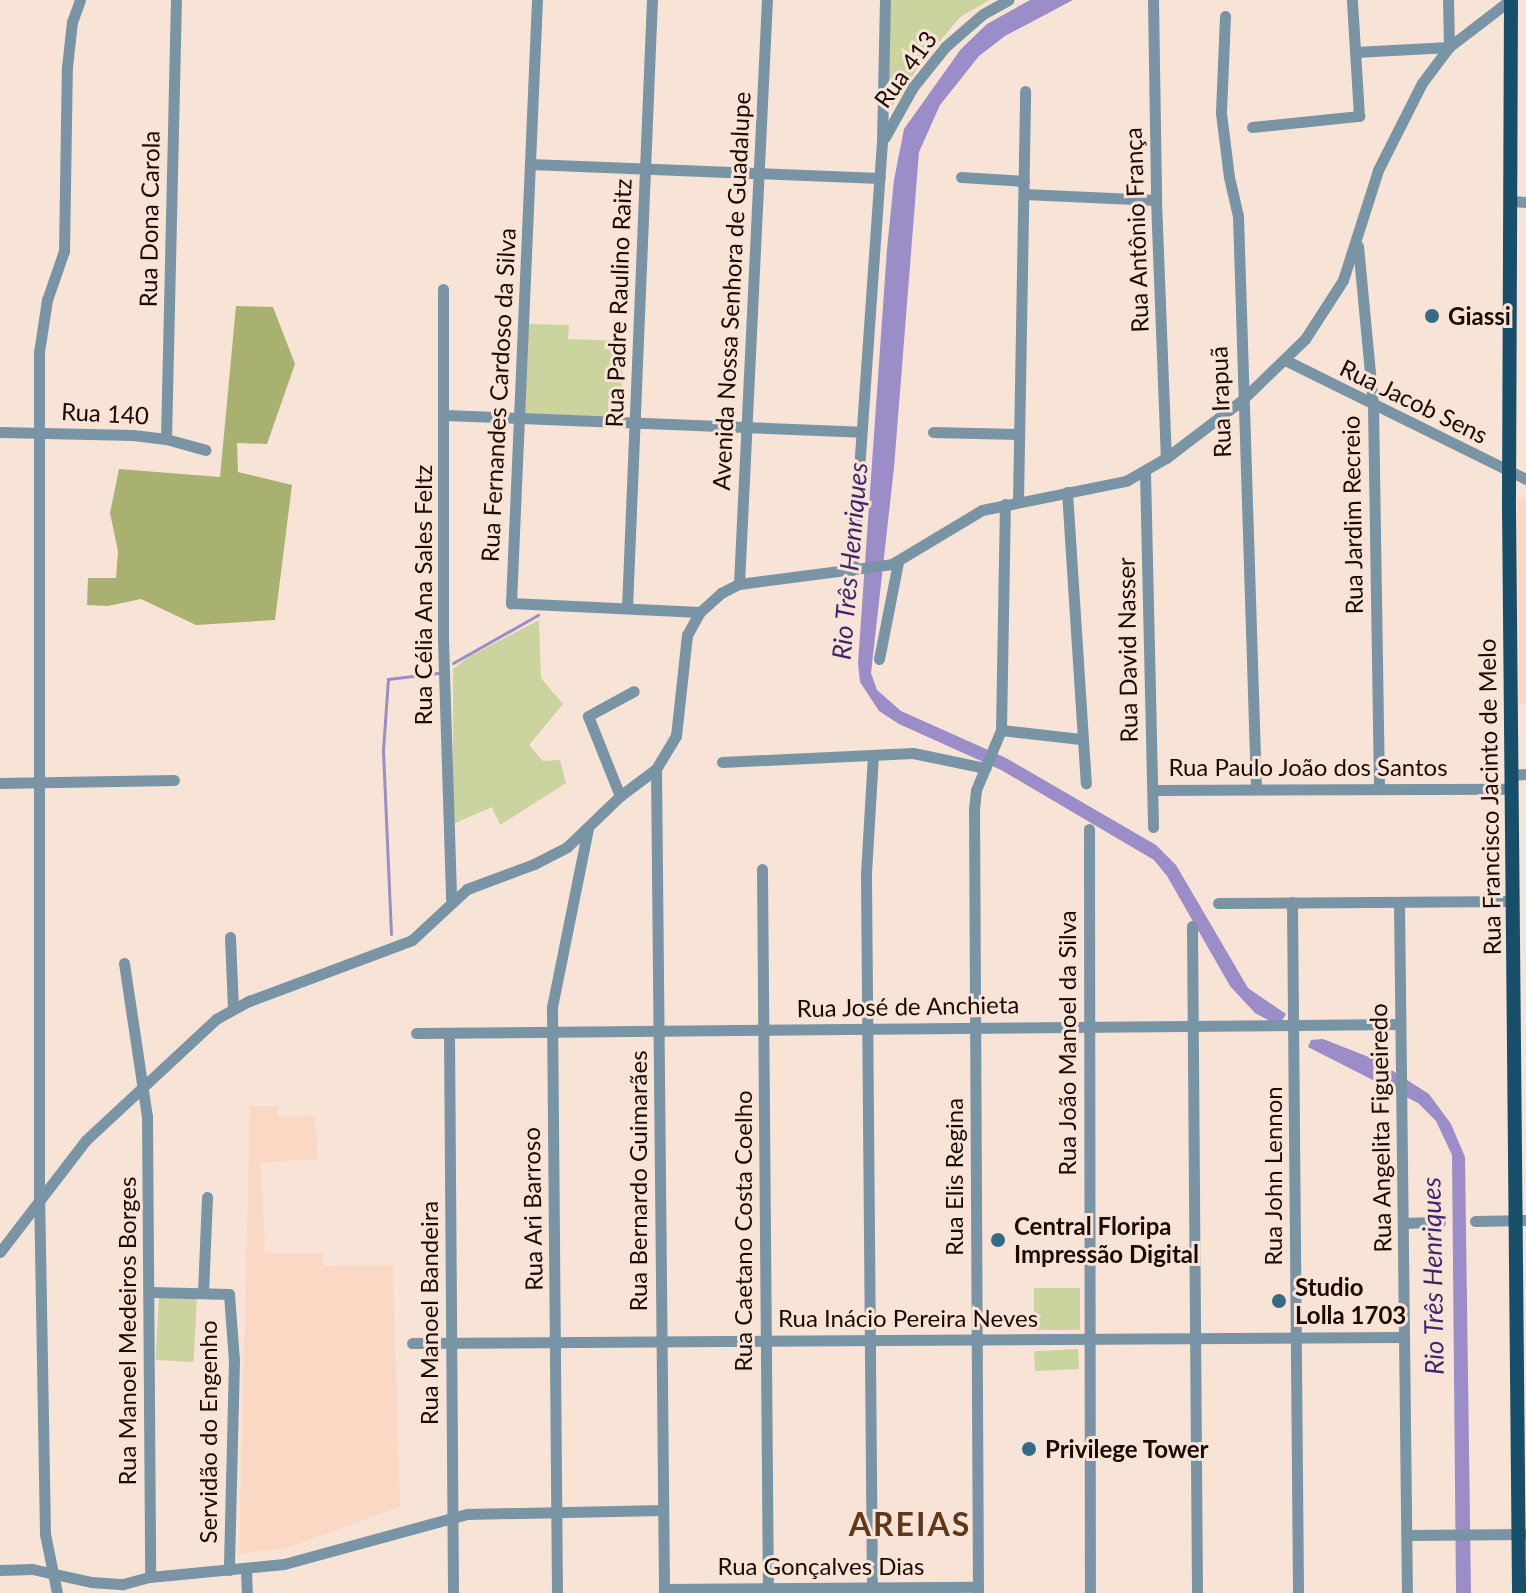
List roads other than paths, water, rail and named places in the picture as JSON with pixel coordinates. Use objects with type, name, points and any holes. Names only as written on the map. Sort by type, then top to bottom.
[{"type":"main road","name":"Rua Francisco Jacinto de Melo","points":[[1511,0],[1519,201],[1509,472],[1516,779],[1512,901],[1522,1220],[1522,1534],[1519,1593]]},
{"type":"street","points":[[57,1593],[45,1534],[39,1198],[40,333],[64,251],[67,67],[72,22],[80,0]]},
{"type":"street","name":"Rua Dona Carola","points":[[166,439],[176,0]]},
{"type":"street","name":"Rua Fernandes Cardoso da Silva","points":[[537,0],[511,603],[700,612]]},
{"type":"street","name":"Rua Padre Raulino Raitz","points":[[627,608],[652,0]]},
{"type":"street","name":"Avenida Nossa Senhora de Guadalupe","points":[[739,584],[767,0]]},
{"type":"street","points":[[856,569],[861,432],[882,142],[885,0]]},
{"type":"street","name":"Rua 413","points":[[882,142],[908,95],[937,56],[983,14],[1008,0]]},
{"type":"street","name":"Rua Antônio França","points":[[1153,0],[1156,200],[1166,458]]},
{"type":"street","points":[[1252,127],[1359,116],[1352,0]]},
{"type":"street","points":[[1448,0],[1449,47]]},
{"type":"street","points":[[0,1252],[86,1140],[205,1028],[233,1008],[412,940],[451,900],[477,883],[543,860],[567,847],[620,796],[656,769],[676,736],[687,635],[700,612],[721,593],[739,584],[885,566],[898,562],[967,517],[1018,501],[1118,484],[1166,458],[1242,400],[1305,339],[1338,289],[1357,241],[1372,186],[1396,130],[1422,83],[1449,47],[1511,0]]},
{"type":"street","name":"Rua Irapuã","points":[[1225,16],[1221,113],[1229,177],[1238,216],[1256,789]]},
{"type":"street","points":[[1355,52],[1449,47]]},
{"type":"street","points":[[1018,501],[1025,91]]},
{"type":"street","points":[[530,164],[880,178]]},
{"type":"street","points":[[961,177],[1024,181]]},
{"type":"street","points":[[1024,194],[1156,200]]},
{"type":"street","name":"Rua Jardim Recreio","points":[[1357,241],[1373,406],[1379,789]]},
{"type":"street","name":"Rua Célia Ana Sales Feltz","points":[[443,289],[443,640],[451,900]]},
{"type":"street","name":"Rua Jacob Sens","points":[[1285,360],[1526,479]]},
{"type":"street","points":[[445,415],[861,432]]},
{"type":"street","name":"Rua 140","points":[[0,432],[166,439],[206,450]]},
{"type":"street","points":[[933,432],[1019,434]]},
{"type":"street","name":"Rua David Nasser","points":[[1145,472],[1153,827]]},
{"type":"street","points":[[1067,492],[1080,739],[1086,783]]},
{"type":"street","points":[[1005,504],[1000,736],[1080,739]]},
{"type":"street","points":[[879,659],[898,562]]},
{"type":"street","points":[[620,796],[588,716],[634,691]]},
{"type":"street","name":"Rua Elis Regina","points":[[978,1590],[974,809],[976,790],[1000,736]]},
{"type":"street","points":[[722,762],[928,754],[987,766]]},
{"type":"street","points":[[872,1590],[866,873],[873,755]]},
{"type":"street","name":"Rua Bernardo Guimarães","points":[[656,769],[664,1591]]},
{"type":"street","name":"Rua Paulo João dos Santos","points":[[1153,790],[1379,789],[1516,779]]},
{"type":"street","points":[[0,783],[174,780]]},
{"type":"street","name":"Rua Ari Barroso","points":[[557,1593],[551,1032],[555,978],[585,854],[588,829]]},
{"type":"street","name":"Rua João Manoel da Silva","points":[[1089,829],[1090,1593]]},
{"type":"street","name":"Rua Caetano Costa Coelho","points":[[762,869],[768,1590]]},
{"type":"street","points":[[1218,903],[1512,901]]},
{"type":"street","name":"Rua John Lennon","points":[[1292,902],[1298,1593]]},
{"type":"street","name":"Rua Angelita Figueiredo","points":[[1399,902],[1407,1593]]},
{"type":"street","points":[[1192,926],[1197,1593]]},
{"type":"street","points":[[230,937],[233,1008]]},
{"type":"street","name":"Rua Manoel Medeiros Borges","points":[[124,963],[143,1084],[150,1292],[150,1577]]},
{"type":"street","name":"Rua José de Anchieta","points":[[416,1033],[1400,1024]]},
{"type":"street","name":"Rua Manoel Bandeira","points":[[449,1033],[453,1593]]},
{"type":"street","points":[[150,1292],[203,1293],[207,1197]]},
{"type":"street","points":[[1475,1221],[1522,1220]]},
{"type":"street","points":[[1403,1223],[1440,1222]]},
{"type":"street","name":"Servidão do Engenho","points":[[203,1293],[229,1294],[234,1360],[229,1570]]},
{"type":"street","name":"Rua Inácio Pereira Neves","points":[[412,1343],[1404,1337]]},
{"type":"street","points":[[0,1570],[53,1572],[106,1584],[298,1561],[453,1517],[663,1510]]},
{"type":"street","points":[[1407,1535],[1522,1534]]},
{"type":"street","points":[[246,1569],[247,1593]]},
{"type":"street","name":"Rua Gonçalves Dias","points":[[664,1591],[978,1590]]},
{"type":"waterway","points":[[453,663],[538,615]]},
{"type":"waterway","points":[[391,934],[383,750],[388,679],[438,673]]},
{"type":"place","name":"Giassi","points":[[1432,316]]},
{"type":"place","name":"Central Floripa Impressão Digital","points":[[998,1240]]},
{"type":"place","name":"Studio Lolla 1703","points":[[1279,1301]]},
{"type":"place","name":"Privilege Tower","points":[[1029,1449]]},
{"type":"district","name":"AREIAS","points":[[910,1524]]},
{"type":"water label","name":"Rio Três Henriques","points":[[850,561]]},
{"type":"water label","name":"Rio Três Henriques","points":[[1433,1276]]}]
